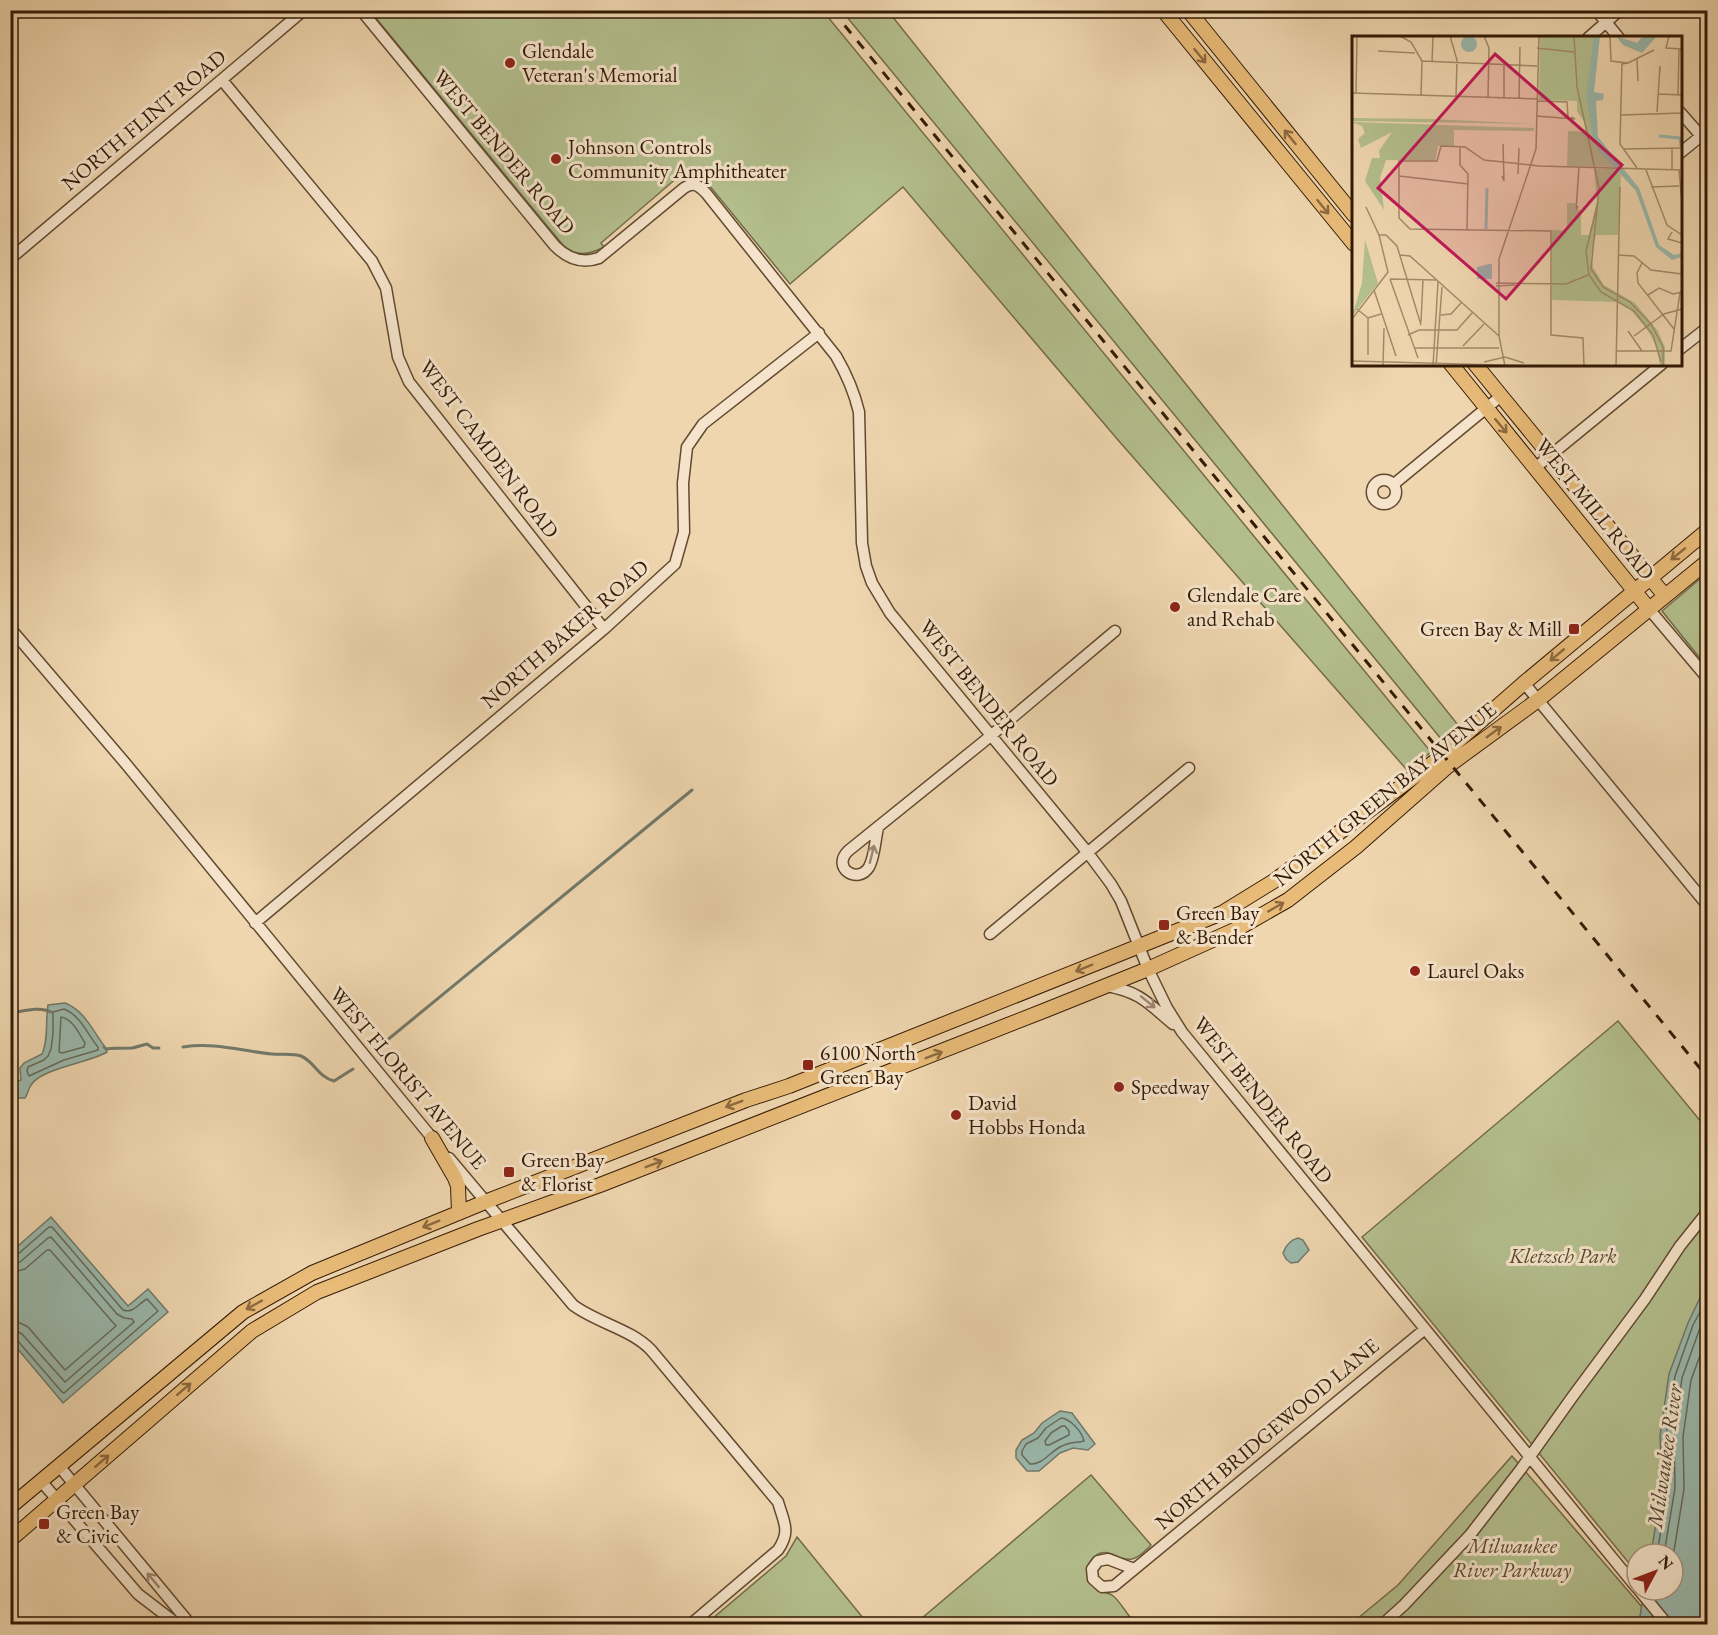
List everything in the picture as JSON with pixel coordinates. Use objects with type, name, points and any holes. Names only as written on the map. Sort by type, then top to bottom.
[{"type":"main road","points":[[1163,10],[1352,238]]},
{"type":"main road","points":[[1188,10],[1352,214]]},
{"type":"main road","name":"WEST MILL ROAD","points":[[1453,366],[1649,609]]},
{"type":"main road","name":"WEST MILL ROAD","points":[[1477,366],[1665,596]]},
{"type":"main road","name":"NORTH GREEN BAY AVENUE","points":[[10,1507],[243,1312],[312,1273],[485,1202],[746,1100],[789,1086],[1222,913],[1274,881],[1434,762],[1524,683],[1707,530]]},
{"type":"main road","name":"NORTH GREEN BAY AVENUE","points":[[10,1540],[252,1331],[317,1292],[621,1177],[1107,986],[1239,928],[1288,900],[1356,848],[1448,766],[1538,700],[1707,561]]},
{"type":"main road","points":[[432,1138],[458,1186],[459,1213]]},
{"type":"main road","points":[[611,1153],[621,1177]]},
{"type":"main road","points":[[591,1161],[600,1185]]},
{"type":"street","name":"NORTH FLINT ROAD","points":[[10,259],[304,10]]},
{"type":"street","name":"WEST BENDER ROAD","points":[[362,10],[561,252],[576,260],[592,261],[608,253],[684,188],[693,184],[706,193],[819,333],[846,374],[854,391],[859,412],[862,543],[866,566],[872,582],[890,613],[1112,884],[1148,969],[1167,1008],[1182,1032],[1625,1573]]},
{"type":"street","points":[[1596,10],[1617,36]]},
{"type":"street","points":[[1590,36],[1620,10]]},
{"type":"street","name":"WEST CAMDEN ROAD","points":[[222,80],[372,261],[386,288],[398,357],[410,382],[603,629]]},
{"type":"street","points":[[1682,114],[1704,140],[1682,152]]},
{"type":"street","points":[[1682,347],[1707,327]]},
{"type":"street","name":"NORTH BAKER ROAD","points":[[255,922],[603,629],[675,564],[684,532],[683,483],[687,447],[703,424],[819,333]]},
{"type":"street","points":[[1535,468],[1660,366]]},
{"type":"street","points":[[1394,484],[1501,396]]},
{"type":"street","name":"WEST MILL ROAD","points":[[1649,609],[1707,679]]},
{"type":"street","name":"WEST FLORIST AVENUE","points":[[10,628],[126,764],[432,1138],[573,1305],[592,1318],[637,1338],[651,1350],[778,1502],[787,1532],[778,1550],[691,1624]]},
{"type":"street","points":[[878,828],[1115,631]]},
{"type":"street","points":[[1524,683],[1707,906]]},
{"type":"street","points":[[990,934],[1189,768]]},
{"type":"street","points":[[1107,986],[1124,989],[1143,998],[1182,1032]]},
{"type":"street","points":[[1383,1624],[1412,1597],[1470,1534],[1530,1457],[1707,1211]]},
{"type":"street","name":"NORTH BRIDGEWOOD LANE","points":[[1134,1569],[1425,1329]]},
{"type":"street","points":[[58,1466],[190,1624]]},
{"type":"street","points":[[41,1481],[138,1594],[177,1624]]},
{"type":"street","name":"WEST BENDER ROAD","points":[[1649,1602],[1667,1624]]},
{"type":"green space","points":[[370,11],[823,11],[1431,752],[1407,770],[1118,440],[903,187],[790,284],[700,174],[692,171],[678,177],[601,243],[604,247],[588,253],[573,252],[563,245]]},
{"type":"green space","points":[[842,11],[888,11],[1462,730],[1442,740]]},
{"type":"green space","points":[[1707,573],[1707,667],[1662,611]]},
{"type":"green space","name":"Kletzsch Park","points":[[1618,1021],[1707,1129],[1707,1361],[1654,1542],[1625,1542],[1625,1558],[1362,1237]]},
{"type":"green space","name":"Milwaukee River Parkway","points":[[1512,1456],[1625,1587],[1625,1602],[1638,1602],[1642,1607],[1639,1624],[1351,1624],[1398,1585]]},
{"type":"green space","points":[[1091,1475],[1151,1545],[1132,1559],[1101,1553],[1095,1556],[1089,1565],[1089,1576],[1093,1584],[1100,1591],[1115,1597],[1130,1617],[1121,1624],[915,1624]]},
{"type":"green space","points":[[797,1537],[868,1624],[706,1624],[786,1556]]},
{"type":"water","points":[[65,1003],[83,1016],[107,1052],[45,1074],[31,1085],[25,1098],[19,1098],[11,1089],[11,1079],[15,1082],[21,1080],[20,1068],[24,1063],[42,1054],[48,1005]]},
{"type":"water","points":[[51,1217],[128,1306],[148,1289],[168,1312],[63,1403],[11,1341],[11,1252]]},
{"type":"water","points":[[1298,1238],[1303,1240],[1309,1250],[1298,1262],[1291,1263],[1283,1253],[1289,1243]]},
{"type":"water","name":"Milwaukee River","points":[[1707,1283],[1707,1624],[1639,1624],[1642,1602],[1685,1602],[1685,1542],[1653,1542],[1662,1486],[1660,1436],[1669,1374],[1688,1323]]},
{"type":"water","points":[[1060,1411],[1072,1413],[1095,1444],[1088,1450],[1073,1448],[1060,1453],[1039,1471],[1027,1471],[1016,1458],[1016,1450],[1022,1440]]},
{"type":"waterway","points":[[380,1046],[692,790]]},
{"type":"waterway","points":[[17,1012],[39,1009],[51,1012]]},
{"type":"waterway","points":[[104,1047],[106,1049],[132,1048],[147,1044],[153,1048],[159,1048]]},
{"type":"waterway","points":[[183,1047],[217,1046],[272,1054],[298,1055],[310,1062],[324,1076],[334,1081],[353,1069]]},
{"type":"railway","points":[[832,10],[1708,1078]]},
{"type":"place","name":"Glendale Veteran's Memorial","points":[[510,63]]},
{"type":"place","name":"Johnson Controls Community Amphitheater","points":[[556,159]]},
{"type":"place","name":"Glendale Care and Rehab","points":[[1175,607]]},
{"type":"place","name":"Green Bay & Mill","points":[[1574,629]]},
{"type":"place","name":"Green Bay & Bender","points":[[1164,925]]},
{"type":"place","name":"Laurel Oaks","points":[[1415,971]]},
{"type":"place","name":"6100 North Green Bay","points":[[808,1065]]},
{"type":"place","name":"Speedway","points":[[1119,1087]]},
{"type":"place","name":"David Hobbs Honda","points":[[956,1115]]},
{"type":"place","name":"Green Bay & Florist","points":[[509,1172]]},
{"type":"place","name":"Green Bay & Civic","points":[[44,1524]]}]
